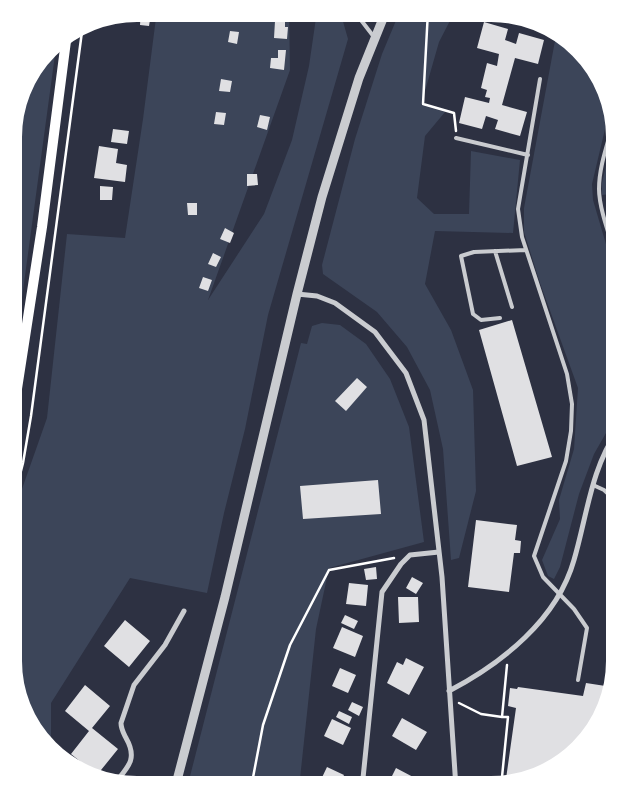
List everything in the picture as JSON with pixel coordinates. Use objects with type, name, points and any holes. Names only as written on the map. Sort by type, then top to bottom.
[{"type":"main road","points":[[19,376],[42,227],[67,42]]},
{"type":"street","points":[[177,779],[226,597],[297,294],[322,197],[343,127],[374,37],[382,19]]},
{"type":"street","points":[[297,294],[317,296],[335,303],[375,332],[406,373],[424,420],[439,552],[455,779]]},
{"type":"street","points":[[449,691],[473,679],[509,652],[539,621],[560,595],[574,560],[593,485],[609,444]]},
{"type":"street","points":[[363,779],[382,592],[401,564],[410,555],[439,552]]},
{"type":"street","points":[[119,778],[132,759],[131,749],[121,729],[121,723],[134,685],[165,646],[184,612]]},
{"type":"lane","points":[[360,19],[374,37]]},
{"type":"lane","points":[[540,79],[518,209],[522,237],[567,374],[572,404],[571,431],[566,461],[534,556],[543,577],[574,609],[586,628],[578,680]]},
{"type":"lane","points":[[456,138],[528,155]]},
{"type":"lane","points":[[609,139],[600,172],[599,191],[609,231]]},
{"type":"lane","points":[[500,318],[481,320],[473,314],[461,256],[474,252],[526,250]]},
{"type":"lane","points":[[495,251],[512,307]]},
{"type":"lane","points":[[593,485],[609,495]]},
{"type":"path","points":[[428,19],[423,104],[454,113],[456,138]]},
{"type":"path","points":[[19,476],[31,416],[83,32]]},
{"type":"path","points":[[253,779],[263,725],[290,645],[329,570],[410,555]]},
{"type":"path","points":[[502,716],[509,652]]},
{"type":"path","points":[[449,698],[481,714],[508,718],[502,779]]},
{"type":"shaded area","points":[[156,19],[289,19],[290,70],[208,300],[264,214],[292,140],[309,66],[316,19],[342,19],[348,39],[268,315],[245,429],[207,593],[130,578],[51,703],[51,743],[43,733],[28,706],[20,677],[19,497],[47,418],[67,234],[125,238]]},
{"type":"shaded area","points":[[397,19],[451,19],[439,42],[421,105],[445,112],[425,136],[417,198],[434,214],[469,214],[471,151],[520,160],[513,233],[435,231],[425,284],[451,330],[473,390],[476,491],[459,558],[451,560],[443,449],[430,390],[407,347],[377,312],[323,274],[322,265],[355,139],[382,54]]},
{"type":"shaded area","points":[[555,38],[575,53],[585,65],[600,92],[608,119],[592,184],[593,200],[609,254],[609,428],[594,454],[579,494],[560,567],[554,579],[548,576],[542,560],[560,519],[559,500],[574,449],[578,388],[540,283],[524,232],[524,208]]},
{"type":"shaded area","points":[[56,51],[19,320],[20,121],[23,106],[31,85],[43,65]]},
{"type":"shaded area","points":[[609,153],[609,194],[602,195],[602,183]]},
{"type":"shaded area","points":[[322,323],[340,325],[366,344],[390,379],[409,427],[424,542],[329,568],[316,629],[300,779],[189,779],[301,343],[307,344],[312,326]]},
{"type":"building","points":[[140,19],[154,19],[154,21],[150,20],[149,26],[140,25]]},
{"type":"building","points":[[275,21],[285,21],[285,27],[288,27],[287,39],[274,38]]},
{"type":"building","points":[[484,22],[508,29],[505,40],[516,44],[519,33],[544,40],[538,64],[515,58],[502,105],[527,112],[520,136],[495,129],[498,120],[486,116],[482,129],[459,123],[465,97],[489,103],[490,98],[485,97],[487,90],[481,88],[487,63],[497,66],[499,54],[477,48]]},
{"type":"building","points":[[230,31],[239,32],[237,44],[228,42]]},
{"type":"building","points":[[278,50],[286,50],[284,70],[270,68],[271,58],[278,58]]},
{"type":"building","points":[[221,79],[232,81],[230,92],[219,91]]},
{"type":"building","points":[[216,112],[226,113],[224,125],[214,124]]},
{"type":"building","points":[[260,115],[270,117],[267,130],[257,127]]},
{"type":"building","points":[[113,129],[129,131],[127,144],[111,142]]},
{"type":"building","points":[[99,146],[118,149],[116,163],[127,165],[125,182],[94,178]]},
{"type":"building","points":[[247,174],[257,174],[258,185],[247,186]]},
{"type":"building","points":[[100,186],[113,187],[112,200],[100,200]]},
{"type":"building","points":[[187,203],[197,203],[197,215],[188,215]]},
{"type":"building","points":[[225,228],[234,233],[230,243],[220,239]]},
{"type":"building","points":[[213,253],[221,257],[216,267],[208,264]]},
{"type":"building","points":[[203,277],[212,280],[208,291],[199,288]]},
{"type":"building","points":[[512,320],[552,457],[517,466],[479,330]]},
{"type":"building","points":[[357,378],[367,387],[346,411],[335,401]]},
{"type":"building","points":[[378,480],[381,514],[303,519],[300,486]]},
{"type":"building","points":[[476,520],[517,525],[515,540],[521,541],[520,553],[514,553],[509,592],[468,587]]},
{"type":"building","points":[[376,567],[377,579],[366,580],[364,569]]},
{"type":"building","points":[[412,577],[423,583],[416,594],[406,588]]},
{"type":"building","points":[[349,583],[368,585],[366,606],[346,604]]},
{"type":"building","points":[[398,597],[418,597],[419,622],[399,623]]},
{"type":"building","points":[[345,615],[358,621],[354,629],[341,623]]},
{"type":"building","points":[[125,620],[150,641],[129,667],[104,646]]},
{"type":"building","points":[[342,627],[363,636],[355,657],[333,648]]},
{"type":"building","points":[[406,658],[424,667],[409,695],[387,683],[397,662],[403,665]]},
{"type":"building","points":[[340,668],[356,675],[348,693],[332,686]]},
{"type":"building","points":[[586,683],[606,686],[593,720],[575,745],[563,755],[536,770],[506,778],[516,708],[508,706],[510,688],[517,689],[518,687],[583,696]]},
{"type":"building","points":[[85,685],[110,706],[92,728],[118,749],[99,773],[89,768],[71,754],[89,731],[65,711]]},
{"type":"building","points":[[352,702],[363,707],[359,716],[348,710]]},
{"type":"building","points":[[339,711],[352,717],[349,724],[336,717]]},
{"type":"building","points":[[402,718],[427,732],[416,750],[392,736]]},
{"type":"building","points":[[332,719],[351,728],[343,745],[324,736]]},
{"type":"building","points":[[327,767],[344,775],[342,779],[321,779]]},
{"type":"building","points":[[396,768],[415,778],[414,779],[390,779]]}]
